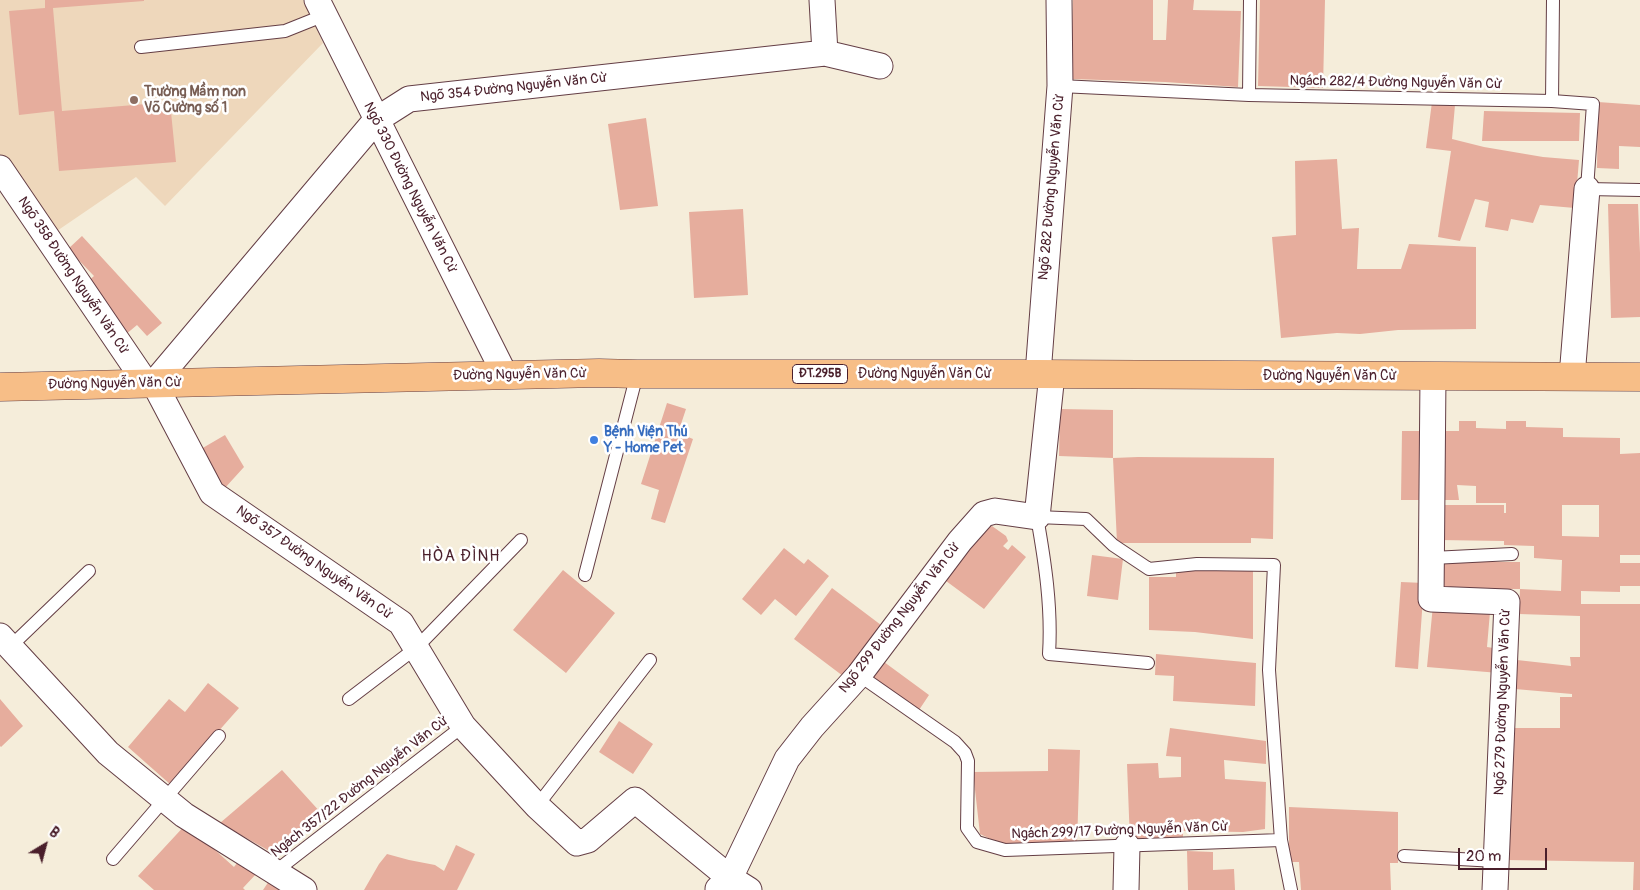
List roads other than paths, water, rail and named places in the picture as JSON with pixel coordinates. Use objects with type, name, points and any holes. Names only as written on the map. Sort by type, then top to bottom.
[{"type":"main road","name":"Đường Nguyễn Văn Cừ","points":[[0,387],[599,373],[1640,377]]},
{"type":"street","points":[[822,0],[825,53]]},
{"type":"street","name":"Ngõ 282 Đường Nguyễn Văn Cừ","points":[[1045,374],[1039,345],[1060,86],[1059,0]]},
{"type":"street","name":"Ngõ 330 Đường Nguyễn Văn Cừ","points":[[321,8],[505,375]]},
{"type":"street","name":"Ngõ 354 Đường Nguyễn Văn Cừ","points":[[150,383],[376,120],[409,99],[825,53],[880,66]]},
{"type":"street","name":"Ngõ 358 Đường Nguyễn Văn Cừ","points":[[0,168],[150,383]]},
{"type":"street","points":[[1572,377],[1587,189]]},
{"type":"street","points":[[1036,517],[1045,374]]},
{"type":"street","name":"Ngõ 279 Đường Nguyễn Văn Cừ","points":[[1432,376],[1431,599],[1507,602],[1495,890]]},
{"type":"street","name":"Ngõ 357 Đường Nguyễn Văn Cừ","points":[[150,383],[212,493],[401,623],[463,726],[537,806],[577,843],[588,840],[634,800],[732,886]]},
{"type":"street","name":"Ngõ 299 Đường Nguyễn Văn Cừ","points":[[732,886],[787,759],[812,727],[859,674],[960,541],[984,514],[995,511],[1036,517]]},
{"type":"street","points":[[5,641],[108,753],[184,815],[304,890]]},
{"type":"street","points":[[1126,890],[1127,846]]},
{"type":"lane","points":[[1249,95],[1250,0]]},
{"type":"lane","points":[[1552,101],[1553,0]]},
{"type":"lane","points":[[141,47],[285,31],[321,8]]},
{"type":"lane","name":"Ngách 282/4 Đường Nguyễn Văn Cừ","points":[[1060,86],[1249,95],[1552,101],[1593,104],[1587,189]]},
{"type":"lane","points":[[1587,189],[1640,190]]},
{"type":"lane","points":[[585,575],[637,374]]},
{"type":"lane","points":[[1148,663],[1048,654],[1050,630],[1046,564],[1036,517],[1086,519],[1113,545],[1149,569],[1197,564],[1274,565],[1269,670],[1281,840],[1291,890]]},
{"type":"lane","points":[[349,699],[416,648],[521,540]]},
{"type":"lane","points":[[1432,558],[1512,554]]},
{"type":"lane","points":[[5,641],[89,571]]},
{"type":"lane","points":[[537,806],[650,660]]},
{"type":"lane","name":"Ngách 299/17 Đường Nguyễn Văn Cừ","points":[[859,674],[955,742],[965,753],[968,761],[967,828],[977,842],[1005,850],[1281,840]]},
{"type":"lane","name":"Ngách 357/22 Đường Nguyễn Văn Cừ","points":[[276,871],[463,726]]},
{"type":"lane","points":[[113,859],[219,736]]},
{"type":"lane","points":[[1404,856],[1496,861]]},
{"type":"place","name":"Trường Mầm non Võ Cường số 1","points":[[134,100]]},
{"type":"place","name":"Bệnh Viện Thú Y - Home Pet","points":[[594,440]]},
{"type":"district","name":"HÒA ĐÌNH","points":[[461,557]]}]
